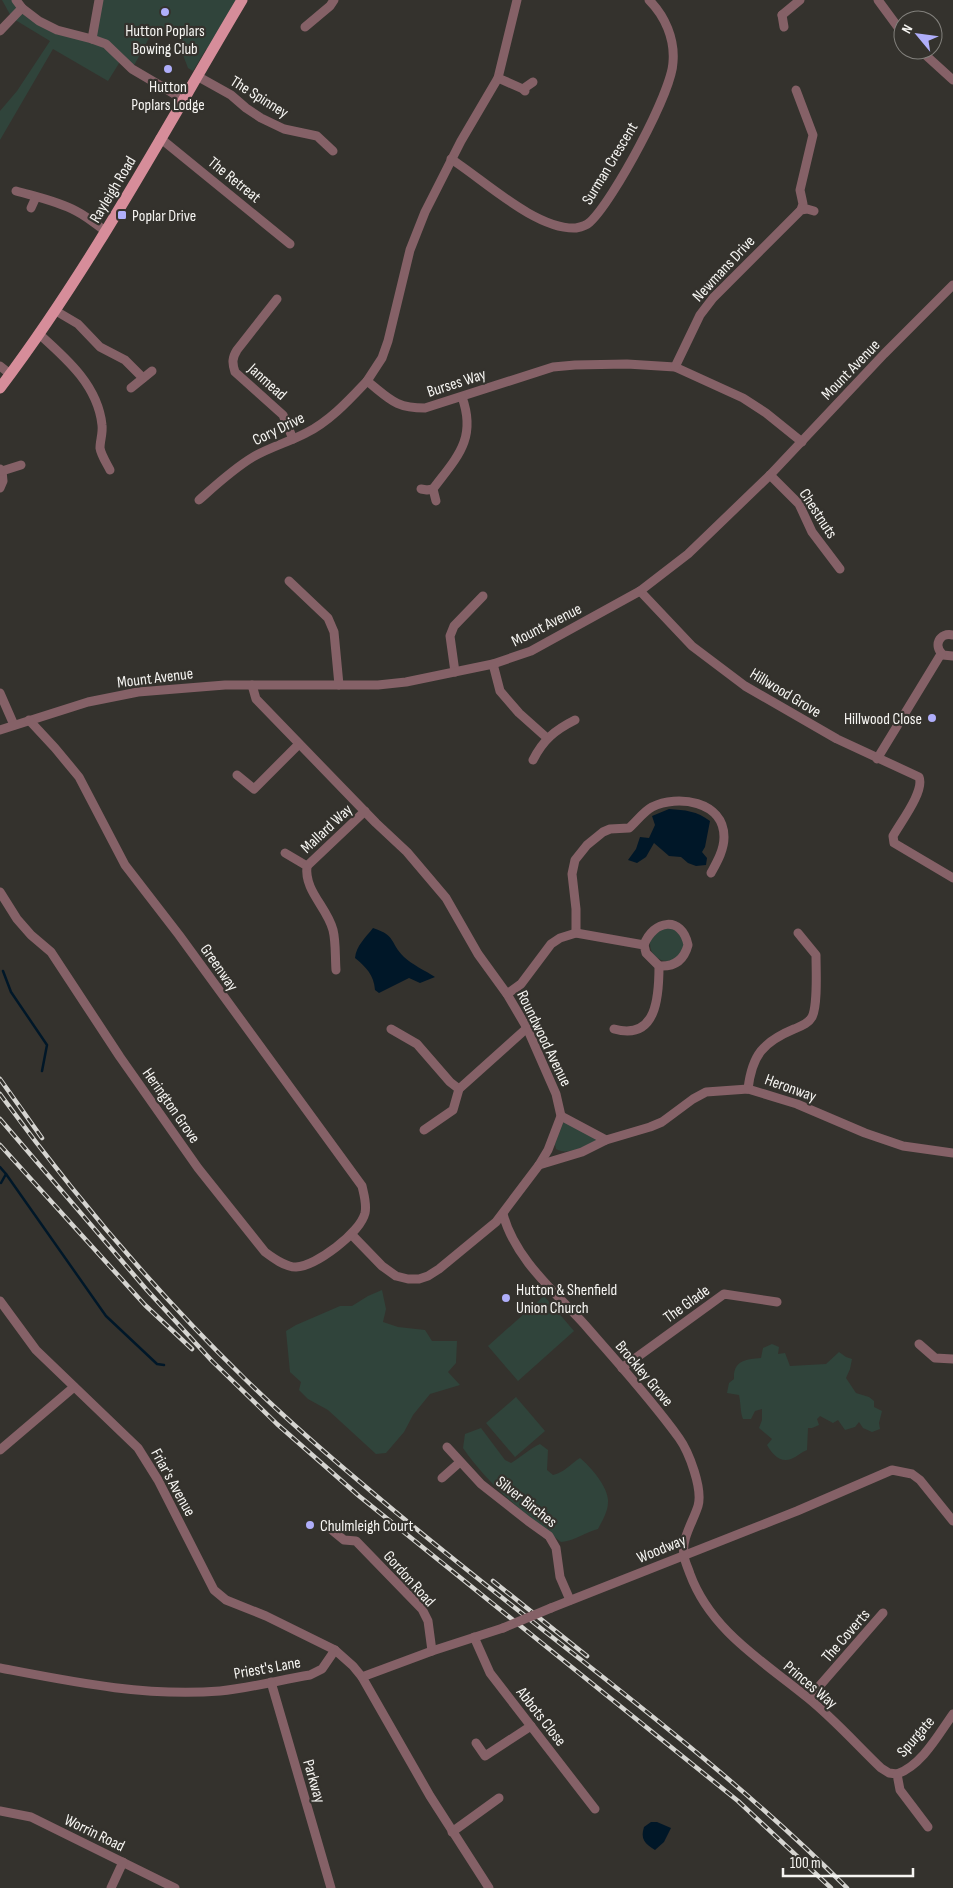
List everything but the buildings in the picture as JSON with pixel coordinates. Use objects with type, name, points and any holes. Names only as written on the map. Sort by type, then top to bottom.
[{"type":"main road","name":"Rayleigh Road","points":[[0,388],[56,311],[242,0]]},
{"type":"street","points":[[92,39],[99,0]]},
{"type":"street","points":[[305,27],[330,6],[334,0]]},
{"type":"street","points":[[368,381],[382,358],[388,342],[410,250],[425,212],[451,159],[498,78],[517,0]]},
{"type":"street","name":"Surman Crescent","points":[[451,159],[535,216],[572,228],[588,224],[598,214],[636,151],[671,79],[674,62],[669,32],[658,9],[649,0]]},
{"type":"street","points":[[784,27],[777,14],[800,0]]},
{"type":"street","points":[[878,0],[893,20]]},
{"type":"street","points":[[0,31],[19,4],[39,21],[57,30],[106,44],[132,69],[183,99]]},
{"type":"street","points":[[931,60],[953,80]]},
{"type":"street","name":"The Spinney","points":[[197,76],[231,96],[261,118],[284,130],[317,136],[333,151]]},
{"type":"street","points":[[498,78],[524,90],[533,82]]},
{"type":"street","points":[[796,90],[813,135],[800,190],[803,204],[801,210],[814,211]]},
{"type":"street","name":"The Retreat","points":[[160,138],[290,244]]},
{"type":"street","points":[[16,191],[52,201],[78,212],[105,231]]},
{"type":"street","points":[[31,208],[36,197]]},
{"type":"street","name":"Newmans Drive","points":[[674,367],[700,315],[713,298],[801,210]]},
{"type":"street","name":"Mount Avenue","points":[[0,730],[88,702],[138,692],[225,685],[339,685],[406,682],[492,664],[531,651],[640,591],[688,554],[770,475],[884,354],[953,285]]},
{"type":"street","name":"Janmead","points":[[277,299],[232,357],[235,372],[283,415],[293,439]]},
{"type":"street","points":[[56,311],[78,324],[100,347],[124,360],[143,378]]},
{"type":"street","points":[[40,334],[67,359],[92,390],[99,408],[102,426],[100,449],[110,470]]},
{"type":"street","name":"Burses Way","points":[[368,381],[395,404],[410,408],[425,408],[553,367],[626,364],[674,367],[743,398],[766,413],[802,442]]},
{"type":"street","points":[[0,366],[10,374]]},
{"type":"street","points":[[131,388],[152,370]]},
{"type":"street","name":"Cory Drive","points":[[199,500],[250,459],[307,432],[324,421],[347,403],[368,381]]},
{"type":"street","points":[[436,501],[433,489],[457,456],[468,434],[467,416],[462,397]]},
{"type":"street","points":[[0,488],[3,481],[1,470],[21,465]]},
{"type":"street","name":"Chestnuts","points":[[770,475],[799,504],[812,532],[840,569]]},
{"type":"street","points":[[421,489],[433,489]]},
{"type":"street","points":[[289,581],[328,618],[334,632],[339,685]]},
{"type":"street","name":"Hillwood Grove","points":[[640,591],[692,646],[724,672],[765,699],[837,739],[919,777],[921,781],[918,793],[893,836],[894,843],[953,878]]},
{"type":"street","points":[[455,672],[450,636],[454,626],[484,596]]},
{"type":"street","points":[[953,635],[946,634],[940,638],[938,648],[941,654],[953,656]]},
{"type":"street","points":[[877,759],[941,654]]},
{"type":"street","points":[[492,664],[500,691],[547,738]]},
{"type":"street","name":"Roundwood Avenue","points":[[252,685],[256,699],[365,812],[407,852],[442,892],[478,954],[507,994],[527,1028],[556,1094],[561,1116]]},
{"type":"street","points":[[0,693],[14,725]]},
{"type":"street","name":"Greenway","points":[[29,720],[56,748],[79,777],[125,865],[179,935],[362,1186],[365,1199],[365,1214],[352,1235]]},
{"type":"street","points":[[533,760],[540,746],[547,738],[575,720]]},
{"type":"street","points":[[237,775],[254,789],[299,744]]},
{"type":"street","points":[[576,932],[576,909],[572,874],[578,855],[603,832],[610,829],[629,828],[644,812],[661,803],[684,801],[696,803],[707,807],[716,814],[724,830],[722,848],[711,873]]},
{"type":"street","name":"Mallard Way","points":[[336,970],[334,931],[309,885],[306,876],[307,866],[365,812]]},
{"type":"street","name":"Mallard Way","points":[[285,853],[307,866]]},
{"type":"street","name":"Herington Grove","points":[[0,892],[16,919],[51,952],[120,1057],[198,1168],[265,1252],[274,1259],[294,1267],[306,1264],[352,1235]]},
{"type":"street","points":[[614,1029],[629,1032],[636,1030],[650,1020],[659,993],[658,966],[646,953],[644,945],[652,931],[662,925],[672,924],[682,930],[688,945],[683,956],[674,964],[658,966]]},
{"type":"street","points":[[507,994],[521,984],[551,944],[560,938],[576,932],[644,945]]},
{"type":"street","points":[[748,1089],[753,1064],[760,1051],[779,1035],[808,1022],[814,1012],[816,955],[798,933]]},
{"type":"street","points":[[391,1028],[416,1044],[450,1082],[459,1089]]},
{"type":"street","points":[[424,1130],[453,1110],[459,1089],[527,1028]]},
{"type":"street","name":"Heronway","points":[[539,1165],[581,1152],[606,1140],[662,1122],[693,1099],[706,1092],[748,1089],[797,1104],[865,1133],[904,1146],[953,1153]]},
{"type":"street","points":[[352,1235],[382,1266],[396,1276],[419,1279],[439,1269],[489,1230],[503,1214],[548,1150],[561,1116],[606,1140]]},
{"type":"street","name":"Brockley Grove","points":[[503,1214],[508,1232],[527,1262],[622,1368],[680,1440],[691,1463],[698,1486],[699,1503],[689,1527],[684,1555]]},
{"type":"street","points":[[489,1230],[508,1232]]},
{"type":"street","name":"The Glade","points":[[622,1368],[724,1294],[777,1302]]},
{"type":"street","name":"Friar's Avenue","points":[[0,1302],[36,1350],[138,1448],[148,1461],[214,1590],[226,1600],[274,1620],[335,1650]]},
{"type":"street","points":[[919,1344],[935,1358],[953,1359]]},
{"type":"street","points":[[0,1450],[74,1387]]},
{"type":"street","name":"Silver Birches","points":[[447,1447],[481,1484],[528,1522],[549,1536],[556,1548],[560,1577],[570,1600]]},
{"type":"street","points":[[442,1478],[460,1462]]},
{"type":"street","name":"Woodway","points":[[362,1677],[432,1651],[503,1628],[797,1511],[892,1470],[912,1474],[920,1480],[953,1521]]},
{"type":"street","name":"Gordon Road","points":[[327,1526],[344,1540],[356,1541],[422,1610],[428,1621],[432,1651]]},
{"type":"street","name":"Princes Way","points":[[684,1555],[694,1584],[709,1611],[719,1624],[740,1645],[809,1698],[881,1768],[888,1773],[897,1774]]},
{"type":"street","name":"The Coverts","points":[[809,1698],[883,1613]]},
{"type":"street","name":"Abbots Close","points":[[474,1637],[490,1673],[595,1808]]},
{"type":"street","points":[[335,1650],[362,1677],[452,1832],[489,1888]]},
{"type":"street","name":"Priest's Lane","points":[[0,1668],[78,1683],[161,1692],[220,1691],[310,1675],[322,1669],[335,1650]]},
{"type":"street","name":"Parkway","points":[[271,1682],[331,1888]]},
{"type":"street","name":"Spurgate","points":[[897,1774],[911,1766],[923,1754],[953,1714]]},
{"type":"street","points":[[476,1743],[485,1756],[530,1726]]},
{"type":"street","points":[[897,1774],[900,1790],[928,1827]]},
{"type":"street","points":[[452,1832],[499,1798]]},
{"type":"street","name":"Worrin Road","points":[[0,1811],[31,1817],[175,1888]]},
{"type":"street","points":[[110,1888],[123,1862]]},
{"type":"green space","points":[[2,0],[16,0],[39,21],[91,39],[99,0],[242,0],[211,52],[206,49],[193,71],[188,68],[183,55],[189,45],[159,28],[154,29],[132,69],[121,60],[108,81],[53,49],[0,140],[0,111],[17,91],[50,41],[12,18]]},
{"type":"green space","points":[[667,927],[679,932],[684,944],[679,956],[667,961],[655,956],[650,944],[655,932]]},
{"type":"green space","points":[[564,1121],[597,1137],[597,1141],[571,1151],[556,1149],[555,1144]]},
{"type":"green space","points":[[382,1290],[386,1309],[383,1322],[398,1327],[425,1330],[432,1341],[457,1341],[456,1363],[448,1372],[460,1385],[430,1394],[413,1415],[404,1432],[386,1453],[376,1454],[328,1410],[308,1399],[299,1390],[301,1382],[290,1372],[286,1331],[340,1306],[352,1306]]},
{"type":"green space","points":[[544,1296],[574,1331],[518,1381],[488,1346]]},
{"type":"green space","points":[[772,1344],[779,1347],[778,1354],[785,1353],[790,1366],[826,1364],[839,1352],[852,1359],[846,1378],[856,1393],[869,1397],[874,1401],[874,1407],[882,1411],[879,1423],[880,1429],[872,1432],[863,1428],[859,1422],[855,1427],[845,1430],[838,1420],[833,1423],[820,1416],[817,1419],[819,1425],[808,1428],[807,1450],[787,1460],[777,1457],[767,1445],[772,1439],[759,1428],[762,1420],[762,1409],[755,1411],[751,1419],[743,1419],[739,1395],[727,1393],[729,1383],[734,1379],[734,1373],[738,1364],[746,1360],[761,1358],[763,1348]]},
{"type":"green space","points":[[516,1397],[545,1431],[515,1457],[486,1423]]},
{"type":"green space","points":[[481,1428],[505,1460],[511,1463],[540,1444],[548,1450],[547,1470],[553,1475],[564,1470],[580,1458],[598,1478],[608,1496],[607,1509],[598,1529],[561,1542],[521,1510],[484,1475],[463,1448],[465,1434]]},
{"type":"water","points":[[669,809],[691,812],[710,821],[705,847],[702,852],[707,858],[706,865],[696,866],[688,863],[681,857],[669,856],[654,843],[646,857],[637,863],[628,860],[636,849],[640,837],[649,838],[655,825],[652,816]]},
{"type":"water","points":[[373,928],[386,934],[407,960],[435,977],[420,983],[409,978],[379,993],[375,990],[369,972],[355,958],[359,946]]},
{"type":"water","points":[[651,1822],[657,1822],[671,1828],[664,1842],[655,1850],[648,1846],[643,1838],[644,1827]]},
{"type":"waterway","points":[[3,971],[11,992],[47,1045],[42,1071]]},
{"type":"waterway","points":[[0,1167],[6,1174],[1,1183]]},
{"type":"waterway","points":[[6,1174],[106,1316],[157,1364],[164,1365]]},
{"type":"railway","points":[[0,1079],[42,1138]]},
{"type":"railway","points":[[0,1094],[56,1168],[116,1241],[179,1311],[244,1378],[304,1434],[426,1537],[611,1683],[732,1782],[847,1888]]},
{"type":"railway","points":[[0,1119],[146,1289],[212,1361],[277,1424],[359,1496],[738,1801],[831,1888]]},
{"type":"railway","points":[[0,1145],[145,1305],[192,1349]]},
{"type":"railway","points":[[493,1581],[587,1656]]},
{"type":"place","name":"Hutton Poplars Bowing Club","points":[[165,12]]},
{"type":"place","name":"Hutton Poplars Lodge","points":[[168,69]]},
{"type":"place","name":"Poplar Drive","points":[[122,215]]},
{"type":"place","name":"Hillwood Close","points":[[932,718]]},
{"type":"place","name":"Hutton & Shenfield Union Church","points":[[506,1298]]},
{"type":"place","name":"Chulmleigh Court","points":[[310,1525]]}]
